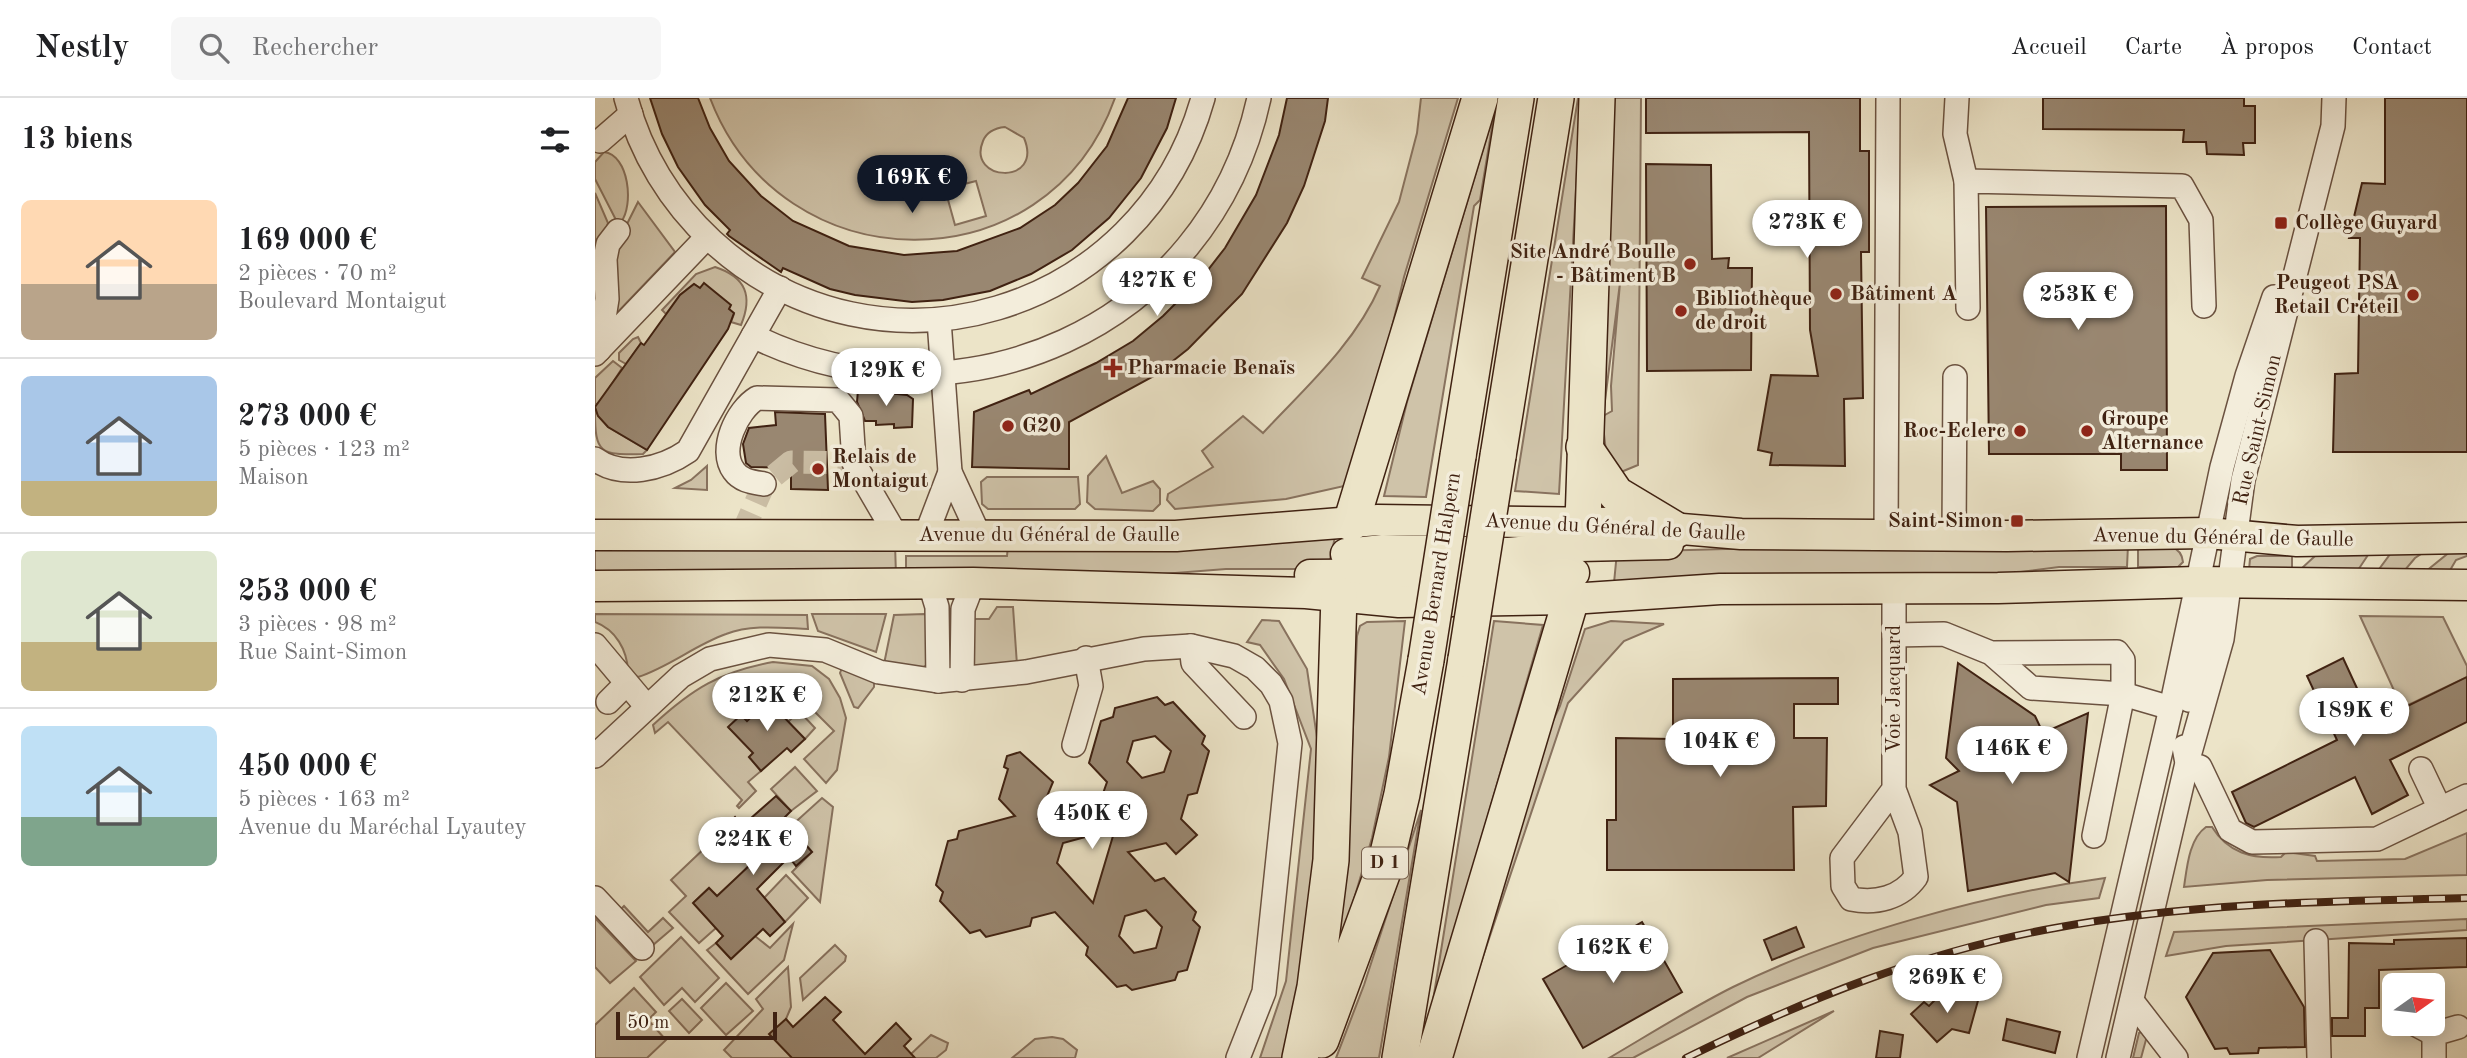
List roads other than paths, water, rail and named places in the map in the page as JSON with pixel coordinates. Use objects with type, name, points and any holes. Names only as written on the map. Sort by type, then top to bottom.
[{"type":"highway","points":[[1300,1058],[1315,987],[1331,860],[1345,562],[1480,98]]},
{"type":"highway","name":"Avenue Bernard Halpern","points":[[1313,1058],[1385,866],[1402,794],[1516,98]]},
{"type":"highway","name":"Avenue Bernard Halpern","points":[[1400,1058],[1556,98]]},
{"type":"highway","points":[[1434,1058],[1577,560],[1584,447],[1597,98]]},
{"type":"highway","points":[[1584,447],[1616,494],[1676,530]]},
{"type":"main road","name":"Avenue du Général de Gaulle","points":[[595,586],[973,583],[1215,589],[1345,562],[1378,520],[1720,589],[1894,589],[2214,583],[2467,585]]},
{"type":"main road","name":"Avenue du Général de Gaulle","points":[[595,534],[1176,536],[1345,562],[1399,602],[1577,560],[1676,530],[1741,534],[1886,536],[2223,535],[2297,541],[2467,538]]},
{"type":"main road","points":[[1577,560],[1741,534]]},
{"type":"street","points":[[600,141],[629,106],[664,183],[707,237],[748,270],[780,288],[809,301],[859,316],[893,320],[939,320],[979,314],[1029,298],[1075,274],[1103,253],[1140,217],[1161,190],[1187,144],[1203,98]]},
{"type":"street","points":[[753,336],[799,356],[849,369],[889,375],[943,374],[991,367],[1050,348],[1104,320],[1153,282],[1182,253],[1218,203],[1244,148],[1259,98]]},
{"type":"street","points":[[1886,536],[1888,98]]},
{"type":"street","points":[[1957,98],[1955,134],[1966,181],[1968,308]]},
{"type":"street","name":"Rue Saint-Simon","points":[[2118,1058],[2187,763],[2181,733],[2223,535],[2242,480],[2271,327],[2286,281],[2319,120],[2331,98]]},
{"type":"street","points":[[1966,181],[2182,186],[2201,220],[2204,306]]},
{"type":"street","points":[[597,352],[607,299],[605,260],[608,244],[618,231]]},
{"type":"street","points":[[597,352],[707,237]]},
{"type":"street","points":[[596,461],[613,469],[643,468],[667,463],[688,451],[780,288]]},
{"type":"street","points":[[939,320],[950,472],[979,535]]},
{"type":"street","points":[[1954,536],[1955,377]]},
{"type":"street","points":[[764,484],[743,479],[734,471],[728,458],[731,434],[749,403],[757,398],[838,400],[851,416],[854,463],[896,535]]},
{"type":"street","points":[[926,535],[950,472]]},
{"type":"street","name":"Rue Saint-Simon","points":[[2089,1058],[2171,708],[2214,583],[2223,535]]},
{"type":"street","points":[[962,680],[963,609],[973,583]]},
{"type":"street","points":[[930,584],[937,607],[939,681]]},
{"type":"street","name":"Voie Jacquard","points":[[1894,589],[1894,789],[1910,832],[1916,877],[1907,889],[1892,897],[1867,902],[1851,900],[1843,886],[1842,858],[1894,789]]},
{"type":"street","points":[[1894,635],[1944,634],[1991,653],[2031,688],[2123,694],[2171,708]]},
{"type":"street","points":[[595,645],[603,651],[625,685],[647,707]]},
{"type":"street","points":[[595,756],[681,676],[710,659],[741,649],[769,645],[825,650],[879,672],[939,681],[1026,673],[1086,658],[1143,649],[1191,646],[1234,656],[1255,668],[1281,701],[1289,732],[1264,992],[1238,1058]]},
{"type":"street","points":[[1191,646],[1193,663],[1244,717]]},
{"type":"street","points":[[1991,653],[2117,652],[2123,660],[2123,694],[2094,836]]},
{"type":"street","points":[[1074,745],[1091,686],[1086,658]]},
{"type":"street","points":[[608,702],[625,685]]},
{"type":"street","points":[[2187,763],[2200,767],[2230,830],[2252,842],[2377,839],[2467,796]]},
{"type":"street","points":[[2421,769],[2440,809]]},
{"type":"street","points":[[595,898],[642,948]]},
{"type":"street","points":[[2316,942],[2319,1058]]},
{"type":"street","points":[[2132,1001],[2176,1058]]},
{"type":"street","points":[[2445,1028],[2458,1027]]},
{"type":"street","points":[[2427,1036],[2434,1058]]},
{"type":"tunnel","points":[[742,534],[764,484],[791,462],[854,463]]},
{"type":"railway","points":[[1686,1058],[1775,1016],[1866,980],[1959,950],[2055,928],[2209,908],[2467,898]]},
{"type":"place","name":"Collège Guyard","points":[[2281,223]]},
{"type":"place","name":"Site André Boulle - Bâtiment B","points":[[1690,264]]},
{"type":"place","name":"Bâtiment A","points":[[1836,294]]},
{"type":"place","name":"Peugeot PSA Retail Créteil","points":[[2413,295]]},
{"type":"place","name":"Bibliothèque de droit","points":[[1681,311]]},
{"type":"place","name":"Pharmacie Benaïs","points":[[1113,368]]},
{"type":"place","name":"G20","points":[[1008,426]]},
{"type":"place","name":"Roc-Eclerc","points":[[2020,431]]},
{"type":"place","name":"Groupe Alternance","points":[[2087,431]]},
{"type":"place","name":"Relais de Montaigut","points":[[818,469]]},
{"type":"place","name":"Saint-Simon","points":[[2017,521]]}]
